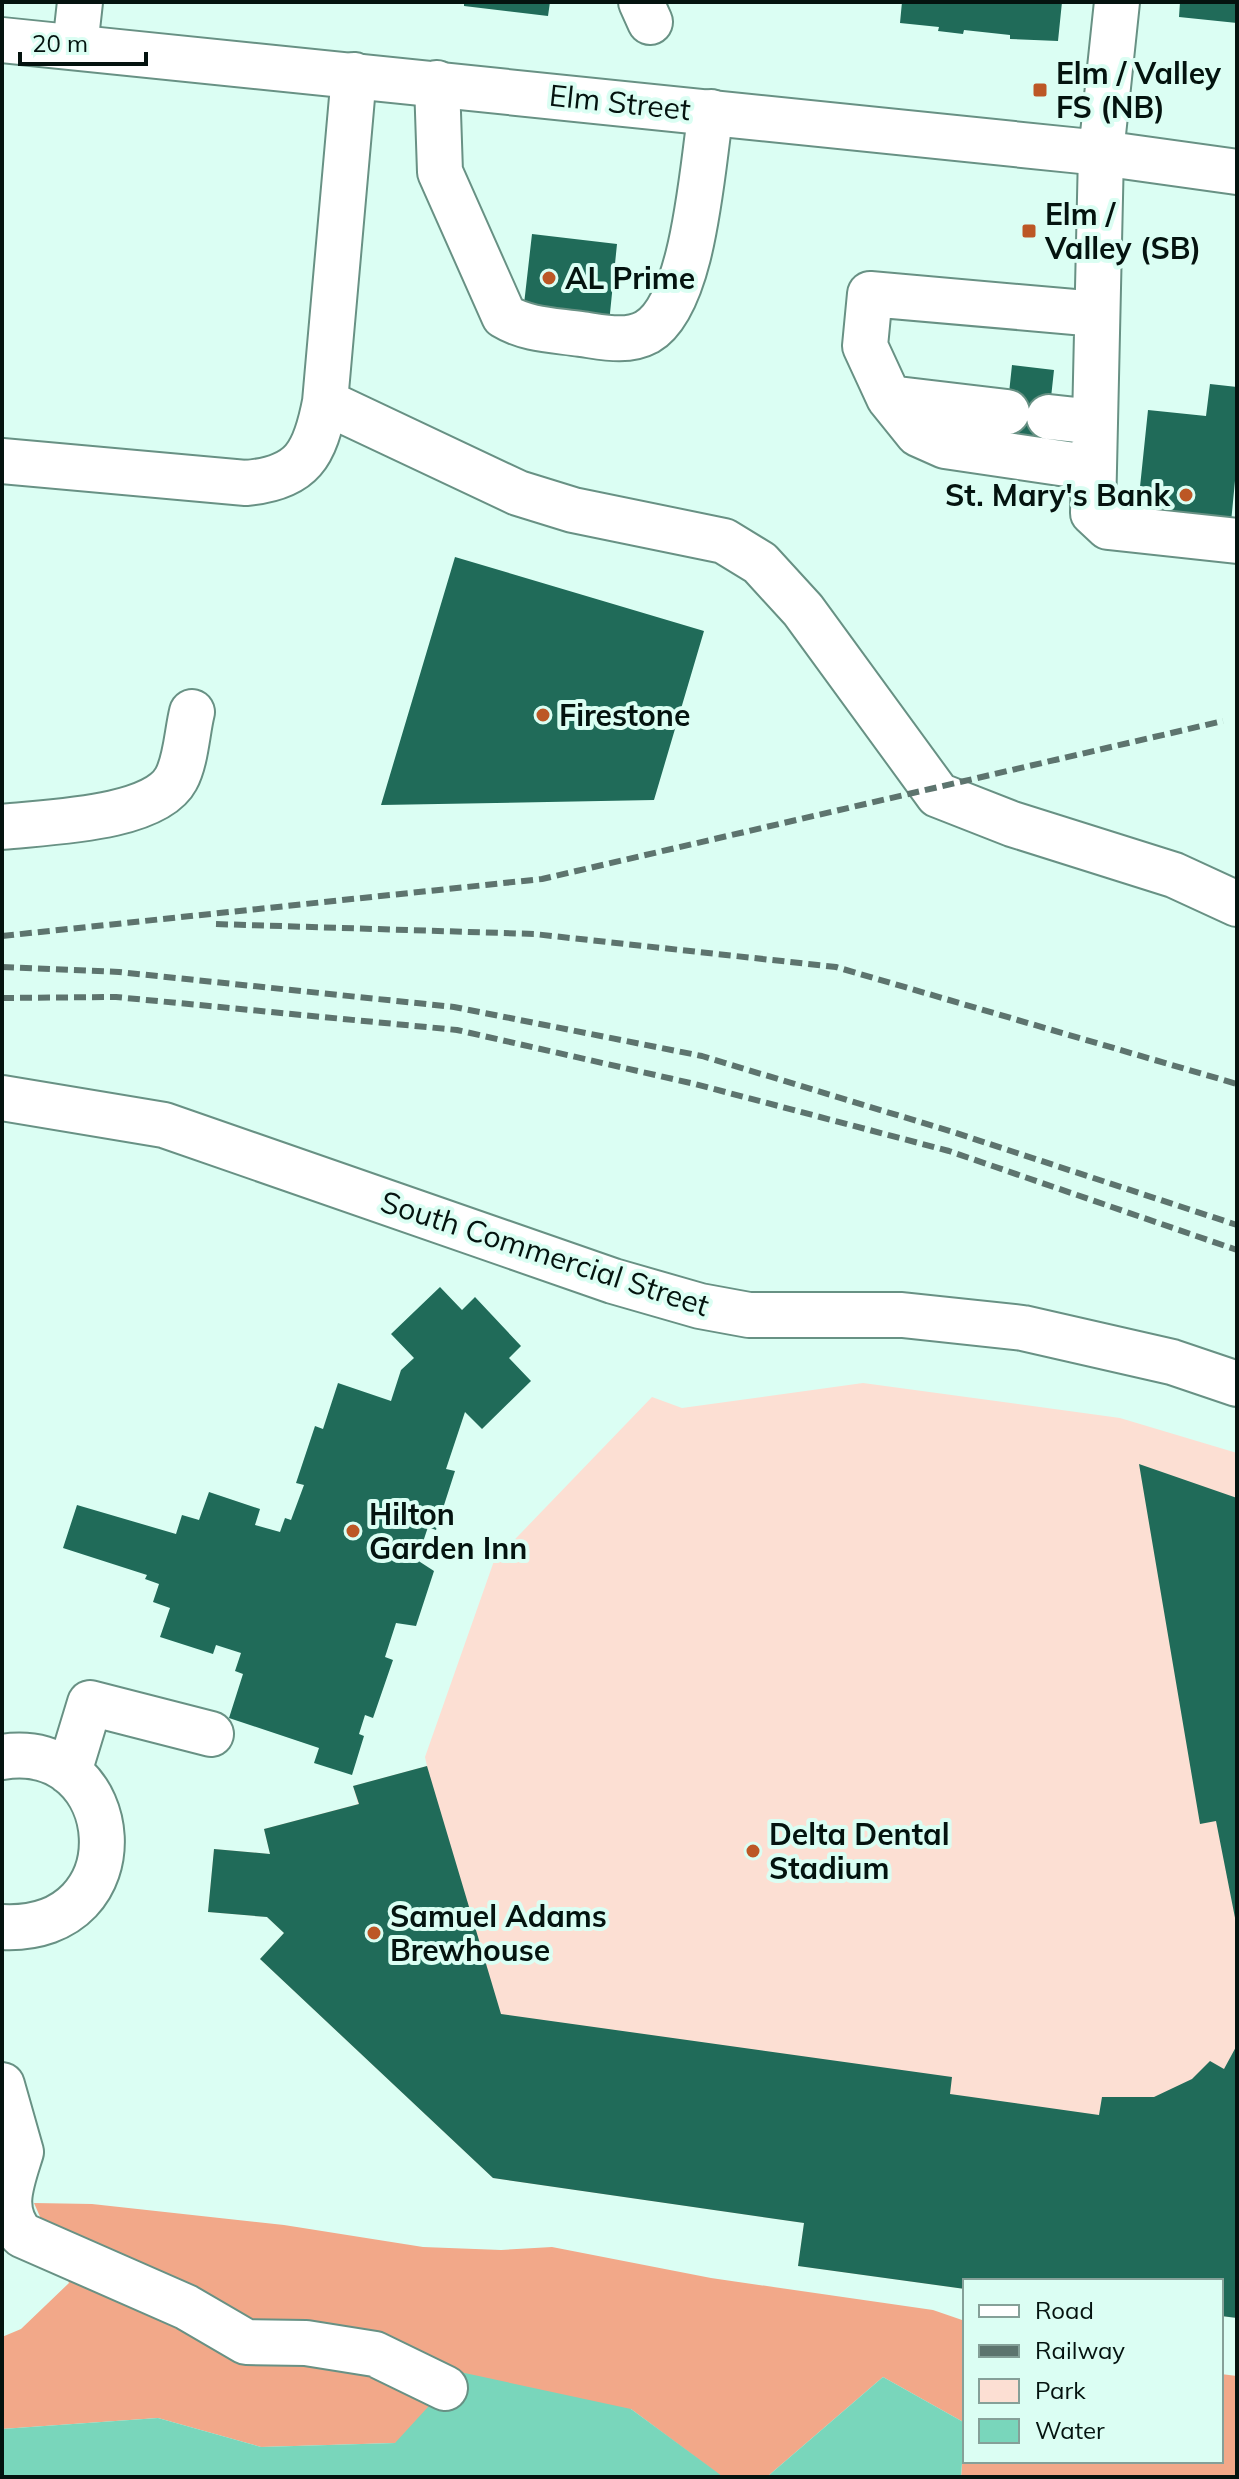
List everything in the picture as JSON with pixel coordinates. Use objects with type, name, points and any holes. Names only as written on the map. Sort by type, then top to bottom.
[{"type":"street","points":[[75,47],[80,2]]},
{"type":"street","points":[[1117,2],[1101,153],[1093,513],[1108,527],[1237,541]]},
{"type":"street","name":"Elm Street","points":[[2,40],[1101,153],[1237,172]]},
{"type":"street","points":[[2,461],[246,483],[274,481],[295,469],[312,452],[325,402],[354,75]]},
{"type":"street","points":[[437,83],[440,172],[504,316],[520,326],[619,340],[646,333],[664,318],[683,285],[711,112]]},
{"type":"street","points":[[1094,468],[945,446],[918,434],[889,398],[865,346],[870,294],[1097,314]]},
{"type":"street","points":[[889,398],[1095,422]]},
{"type":"street","points":[[325,402],[518,493],[573,510],[724,541],[760,563],[803,610],[938,795],[1012,824],[1174,875],[1237,904]]},
{"type":"street","points":[[2,827],[104,813],[158,799],[176,778],[192,712]]},
{"type":"street","name":"South Commercial Street","points":[[2,1098],[164,1125],[613,1281],[700,1306],[749,1315],[888,1315],[1023,1328],[1172,1362],[1237,1384]]},
{"type":"street","points":[[69,1772],[90,1703],[211,1734]]},
{"type":"street","points":[[2,1757],[18,1754],[45,1759],[69,1772],[87,1790],[99,1813],[103,1839],[101,1864],[95,1878],[73,1908],[51,1922],[27,1928],[2,1927]]},
{"type":"street","points":[[8,2130],[5,2216],[22,2235],[186,2307],[246,2342],[306,2343],[375,2354],[445,2388]]},
{"type":"green space","name":"Delta Dental Stadium","points":[[863,1383],[1120,1418],[1237,1453],[1237,2318],[1223,2316],[1223,2279],[963,2279],[963,2289],[798,2266],[804,2223],[493,2178],[260,1959],[284,1933],[267,1917],[208,1912],[214,1849],[270,1854],[264,1829],[358,1804],[353,1786],[427,1766],[425,1757],[494,1561],[652,1397],[682,1408]]},
{"type":"shaded area","points":[[34,2203],[92,2204],[284,2225],[423,2247],[501,2250],[552,2247],[711,2278],[933,2310],[963,2320],[963,2422],[883,2377],[768,2476],[721,2476],[631,2409],[395,2443],[261,2447],[158,2418],[2,2429],[2,2337],[21,2329],[69,2283]]},
{"type":"shaded area","points":[[1223,2374],[1237,2376],[1237,2477],[961,2477],[963,2454],[963,2463],[1223,2463]]},
{"type":"water","points":[[460,2372],[631,2409],[722,2476],[768,2476],[883,2377],[963,2422],[961,2477],[2,2477],[2,2429],[158,2418],[261,2447],[395,2443]]},
{"type":"building","points":[[464,2],[550,2],[548,16],[464,6]]},
{"type":"building","points":[[902,2],[1062,2],[1058,41],[1010,39],[1010,35],[964,30],[963,34],[938,31],[939,27],[900,23]]},
{"type":"building","points":[[1180,2],[1237,2],[1237,23],[1179,17]]},
{"type":"building","points":[[532,234],[617,244],[609,323],[523,313]]},
{"type":"building","points":[[1012,365],[1054,370],[1045,453],[1003,449]]},
{"type":"building","name":"St. Mary's Bank","points":[[1210,384],[1237,387],[1237,460],[1230,533],[1135,535],[1148,410],[1206,416]]},
{"type":"building","name":"Firestone","points":[[455,557],[704,631],[654,800],[381,805]]},
{"type":"building","name":"Hilton Garden Inn","points":[[440,1287],[462,1310],[475,1297],[521,1346],[509,1358],[531,1381],[482,1429],[465,1412],[446,1469],[455,1471],[436,1530],[428,1527],[417,1560],[434,1571],[416,1626],[396,1623],[385,1657],[393,1660],[373,1718],[365,1715],[359,1734],[364,1736],[352,1775],[314,1763],[319,1748],[229,1718],[243,1674],[235,1671],[241,1653],[216,1645],[213,1654],[160,1637],[170,1608],[153,1602],[159,1584],[145,1579],[147,1575],[63,1548],[77,1505],[176,1534],[182,1515],[199,1520],[209,1492],[260,1509],[255,1525],[280,1532],[285,1518],[291,1520],[304,1485],[296,1483],[315,1426],[323,1429],[338,1383],[391,1401],[401,1370],[414,1358],[391,1334]]},
{"type":"building","points":[[1139,1464],[1237,1498],[1237,1928],[1216,1821],[1200,1824]]},
{"type":"building","points":[[427,1766],[501,2014],[952,2077],[950,2094],[1099,2115],[1102,2097],[1154,2097],[1192,2079],[1210,2061],[1224,2069],[1237,2045],[1237,2318],[1223,2316],[1223,2279],[963,2279],[963,2289],[798,2266],[804,2223],[493,2178],[260,1959],[284,1933],[267,1917],[208,1912],[214,1849],[270,1854],[264,1829],[359,1804],[353,1786]]},
{"type":"railway","points":[[2,936],[542,879],[1223,721]]},
{"type":"railway","points":[[216,924],[534,934],[836,967],[1237,1084]]},
{"type":"railway","points":[[2,967],[119,972],[454,1007],[702,1056],[953,1132],[1237,1225]]},
{"type":"railway","points":[[2,998],[116,997],[457,1030],[695,1084],[949,1151],[1237,1250]]},
{"type":"place","name":"Elm / Valley FS (NB)","points":[[1040,90]]},
{"type":"place","name":"Elm / Valley (SB)","points":[[1029,231]]},
{"type":"place","name":"AL Prime","points":[[549,278]]},
{"type":"place","name":"St. Mary's Bank","points":[[1186,495]]},
{"type":"place","name":"Firestone","points":[[543,715]]},
{"type":"place","name":"Hilton Garden Inn","points":[[353,1531]]},
{"type":"place","name":"Delta Dental Stadium","points":[[753,1851]]},
{"type":"place","name":"Samuel Adams Brewhouse","points":[[374,1933]]}]
